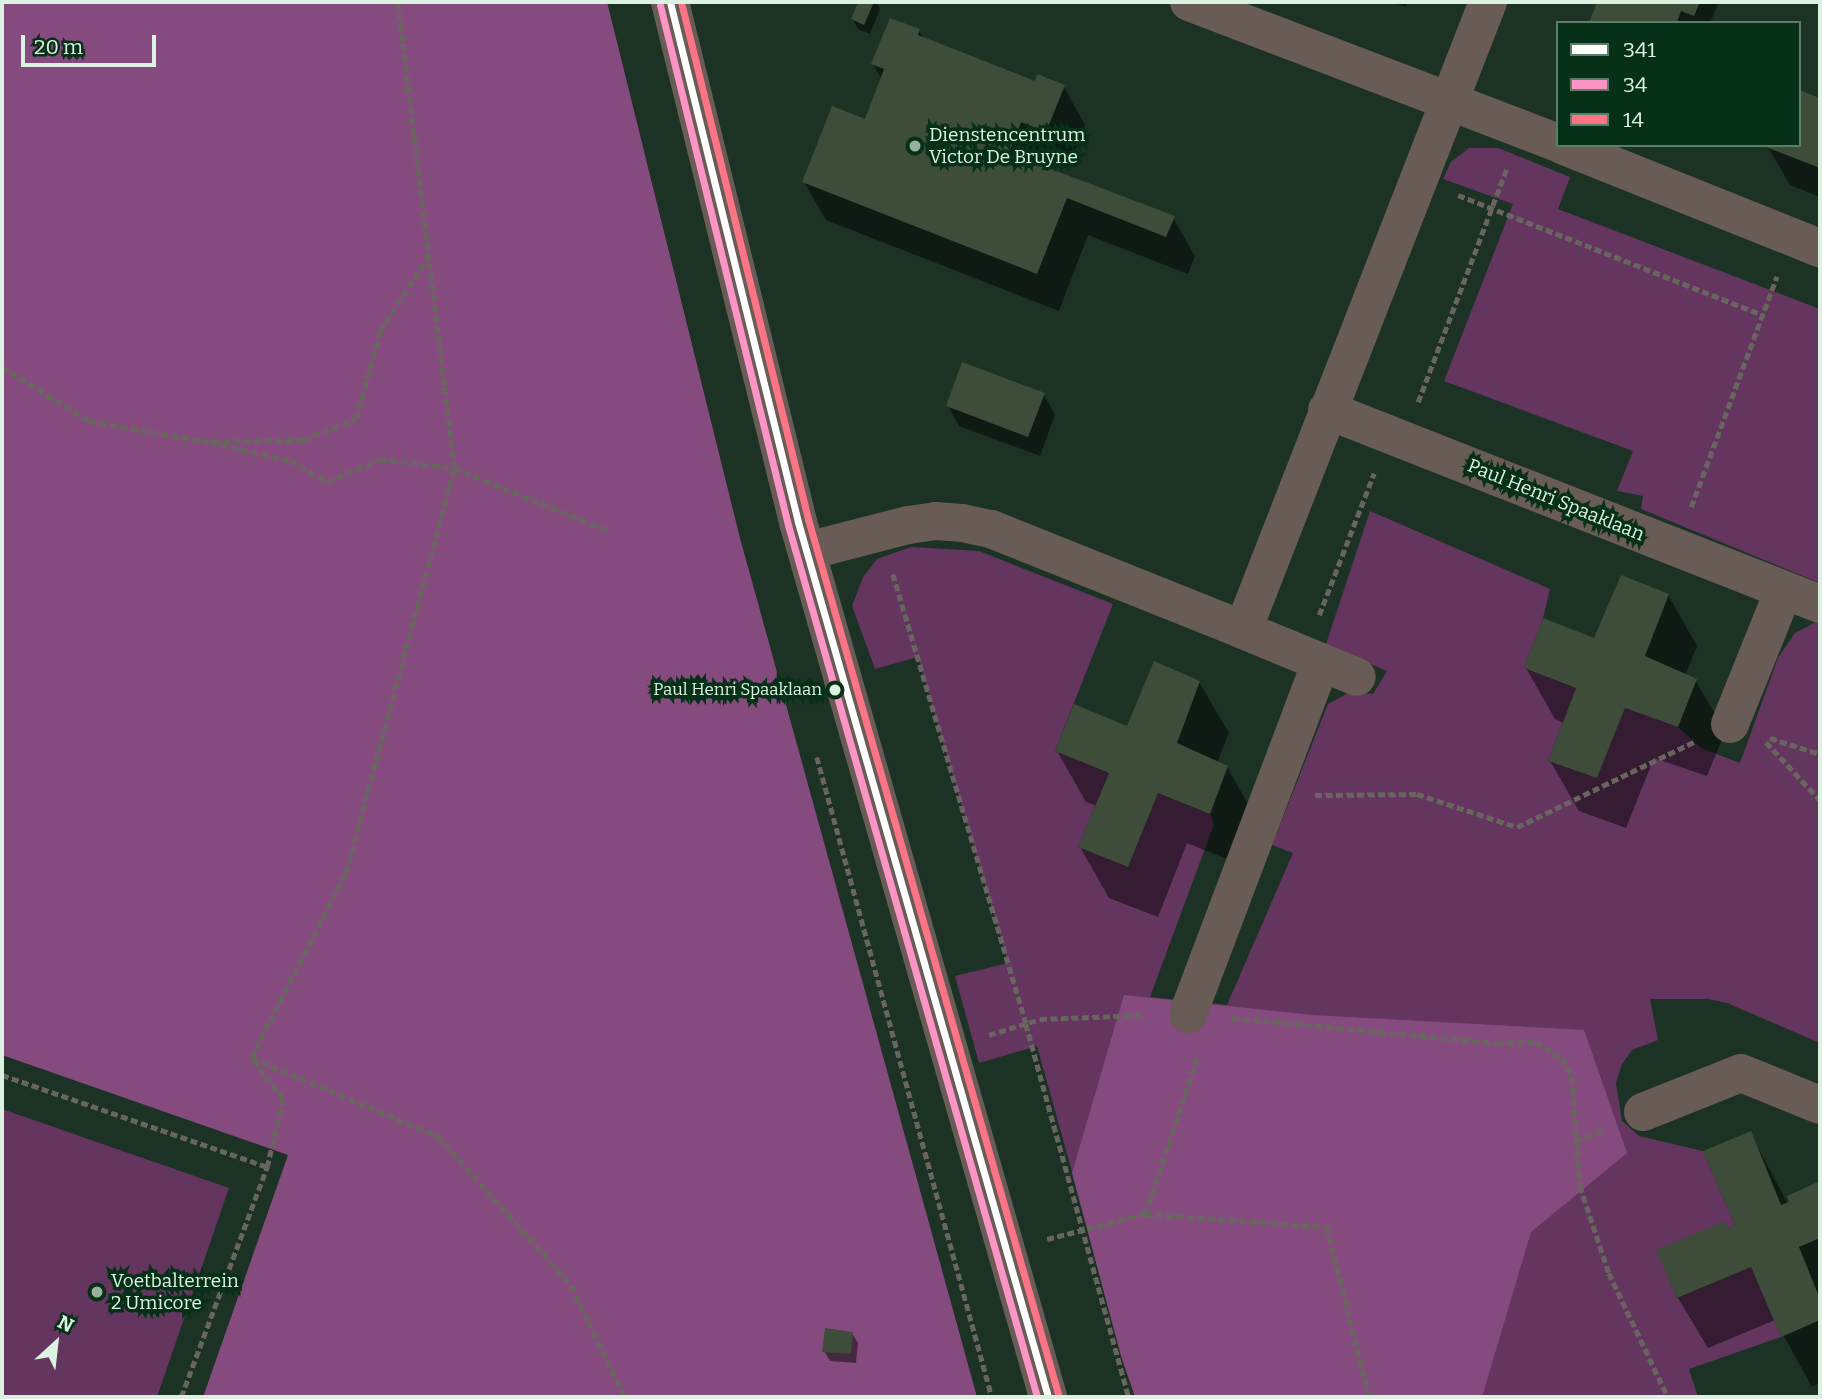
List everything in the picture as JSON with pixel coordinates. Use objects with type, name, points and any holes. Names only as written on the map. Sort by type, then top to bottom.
[{"type":"street","points":[[670,2],[807,551],[1048,1397]]},
{"type":"street","points":[[1189,2],[1556,143]]},
{"type":"street","points":[[1243,630],[1488,2]]},
{"type":"street","points":[[1568,147],[1806,242]]},
{"type":"street","name":"Paul Henri Spaaklaan","points":[[1328,410],[1820,604]]},
{"type":"street","points":[[807,551],[935,521],[991,529],[1357,677]]},
{"type":"street","points":[[1730,724],[1784,590]]},
{"type":"street","points":[[1188,1014],[1269,795],[1312,659]]},
{"type":"street","points":[[1643,1112],[1741,1073],[1820,1105]]},
{"type":"path","points":[[251,1058],[346,872],[454,468],[398,2]]},
{"type":"path","points":[[1312,659],[1377,465],[1404,440],[1522,130]]},
{"type":"path","points":[[1418,179],[1763,315]]},
{"type":"path","points":[[1675,547],[1763,315],[1806,242]]},
{"type":"path","points":[[202,441],[303,440],[356,419],[380,331],[430,254]]},
{"type":"path","points":[[2,367],[89,421],[202,441],[291,461],[327,482],[380,459],[454,468],[607,530]]},
{"type":"path","points":[[881,533],[1026,1024],[1129,1397]]},
{"type":"path","points":[[1269,795],[1417,794],[1517,827],[1730,724]]},
{"type":"path","points":[[1820,754],[1759,734],[1820,800]]},
{"type":"path","points":[[1145,1214],[1208,1025],[1188,1014]]},
{"type":"path","points":[[948,1048],[1040,1019],[1188,1014],[1496,1043],[1536,1042],[1562,1058],[1572,1077],[1580,1186],[1609,1273],[1668,1397]]},
{"type":"path","points":[[181,1397],[267,1167],[283,1099],[251,1058]]},
{"type":"path","points":[[251,1058],[438,1136],[571,1285],[625,1397]]},
{"type":"path","points":[[2,1075],[267,1167]]},
{"type":"path","points":[[1005,1249],[1145,1214],[1327,1227],[1368,1392],[1374,1397]]},
{"type":"shaded area","points":[[2,2],[607,2],[740,538],[977,1397],[203,1397],[288,1155],[2,1055]]},
{"type":"shaded area","points":[[1469,148],[1498,148],[1570,177],[1558,209],[1820,309],[1820,583],[1641,509],[1643,496],[1617,491],[1633,451],[1444,381],[1513,204],[1443,179],[1451,162]]},
{"type":"shaded area","points":[[1370,511],[1550,589],[1543,618],[1524,668],[1576,688],[1548,761],[1597,778],[1625,708],[1678,727],[1701,748],[1740,763],[1778,658],[1795,633],[1820,620],[1820,1043],[1727,1003],[1708,999],[1650,999],[1658,1040],[1632,1050],[1622,1064],[1616,1083],[1622,1121],[1639,1136],[1703,1151],[1735,1225],[1727,1228],[1725,1222],[1657,1250],[1677,1298],[1751,1267],[1781,1337],[1689,1369],[1698,1397],[1135,1397],[1037,1046],[979,1063],[955,976],[1008,963],[918,657],[875,669],[852,606],[863,577],[877,559],[911,547],[979,551],[1113,604],[1055,751],[1109,773],[1078,847],[1128,867],[1158,793],[1210,814],[1214,824],[1150,997],[1227,1005],[1293,853],[1272,845],[1328,704],[1350,692],[1373,694],[1387,671],[1326,644]]},
{"type":"shaded area","points":[[1124,995],[1312,1015],[1584,1030],[1627,1153],[1531,1232],[1482,1397],[1135,1397],[1121,1356],[1072,1173]]},
{"type":"shaded area","name":"Voetbalterrein 2 Umicore","points":[[2,1109],[229,1188],[157,1397],[2,1397]]},
{"type":"building","points":[[858,2],[874,2],[864,25],[851,19]]},
{"type":"building","points":[[1597,2],[1700,2],[1694,16],[1681,11],[1678,21],[1590,21]]},
{"type":"building","name":"Dienstencentrum Victor De Bruyne","points":[[890,18],[920,29],[918,35],[1035,81],[1037,74],[1065,85],[1046,132],[1021,122],[1009,153],[1175,216],[1166,237],[1067,198],[1037,274],[802,182],[832,106],[865,119],[884,69],[871,64]]},
{"type":"building","points":[[1801,91],[1820,98],[1820,168],[1766,147],[1801,147]]},
{"type":"building","points":[[962,362],[1045,393],[1028,437],[946,406]]},
{"type":"building","points":[[1621,575],[1669,594],[1645,656],[1697,679],[1678,727],[1625,708],[1597,778],[1548,761],[1576,688],[1524,668],[1543,618],[1594,638]]},
{"type":"building","points":[[1154,661],[1200,681],[1177,743],[1228,766],[1210,814],[1158,793],[1128,867],[1078,847],[1109,773],[1055,751],[1074,704],[1127,726]]},
{"type":"building","points":[[1751,1131],[1781,1205],[1789,1202],[1787,1196],[1820,1181],[1820,1238],[1799,1247],[1820,1299],[1820,1320],[1781,1337],[1751,1267],[1677,1298],[1656,1250],[1725,1221],[1727,1228],[1735,1225],[1703,1151]]},
{"type":"building","points":[[825,1328],[853,1332],[851,1354],[822,1352]]},
{"type":"transit line","name":"341","points":[[670,2],[798,522],[1048,1397]]},
{"type":"transit line","name":"14","points":[[681,2],[808,519],[1058,1394]]},
{"type":"transit line","name":"34","points":[[660,5],[788,525],[1037,1397]]},
{"type":"place","name":"Dienstencentrum Victor De Bruyne","points":[[915,146]]},
{"type":"place","name":"Paul Henri Spaaklaan","points":[[835,690]]},
{"type":"place","name":"Voetbalterrein 2 Umicore","points":[[97,1292]]}]
